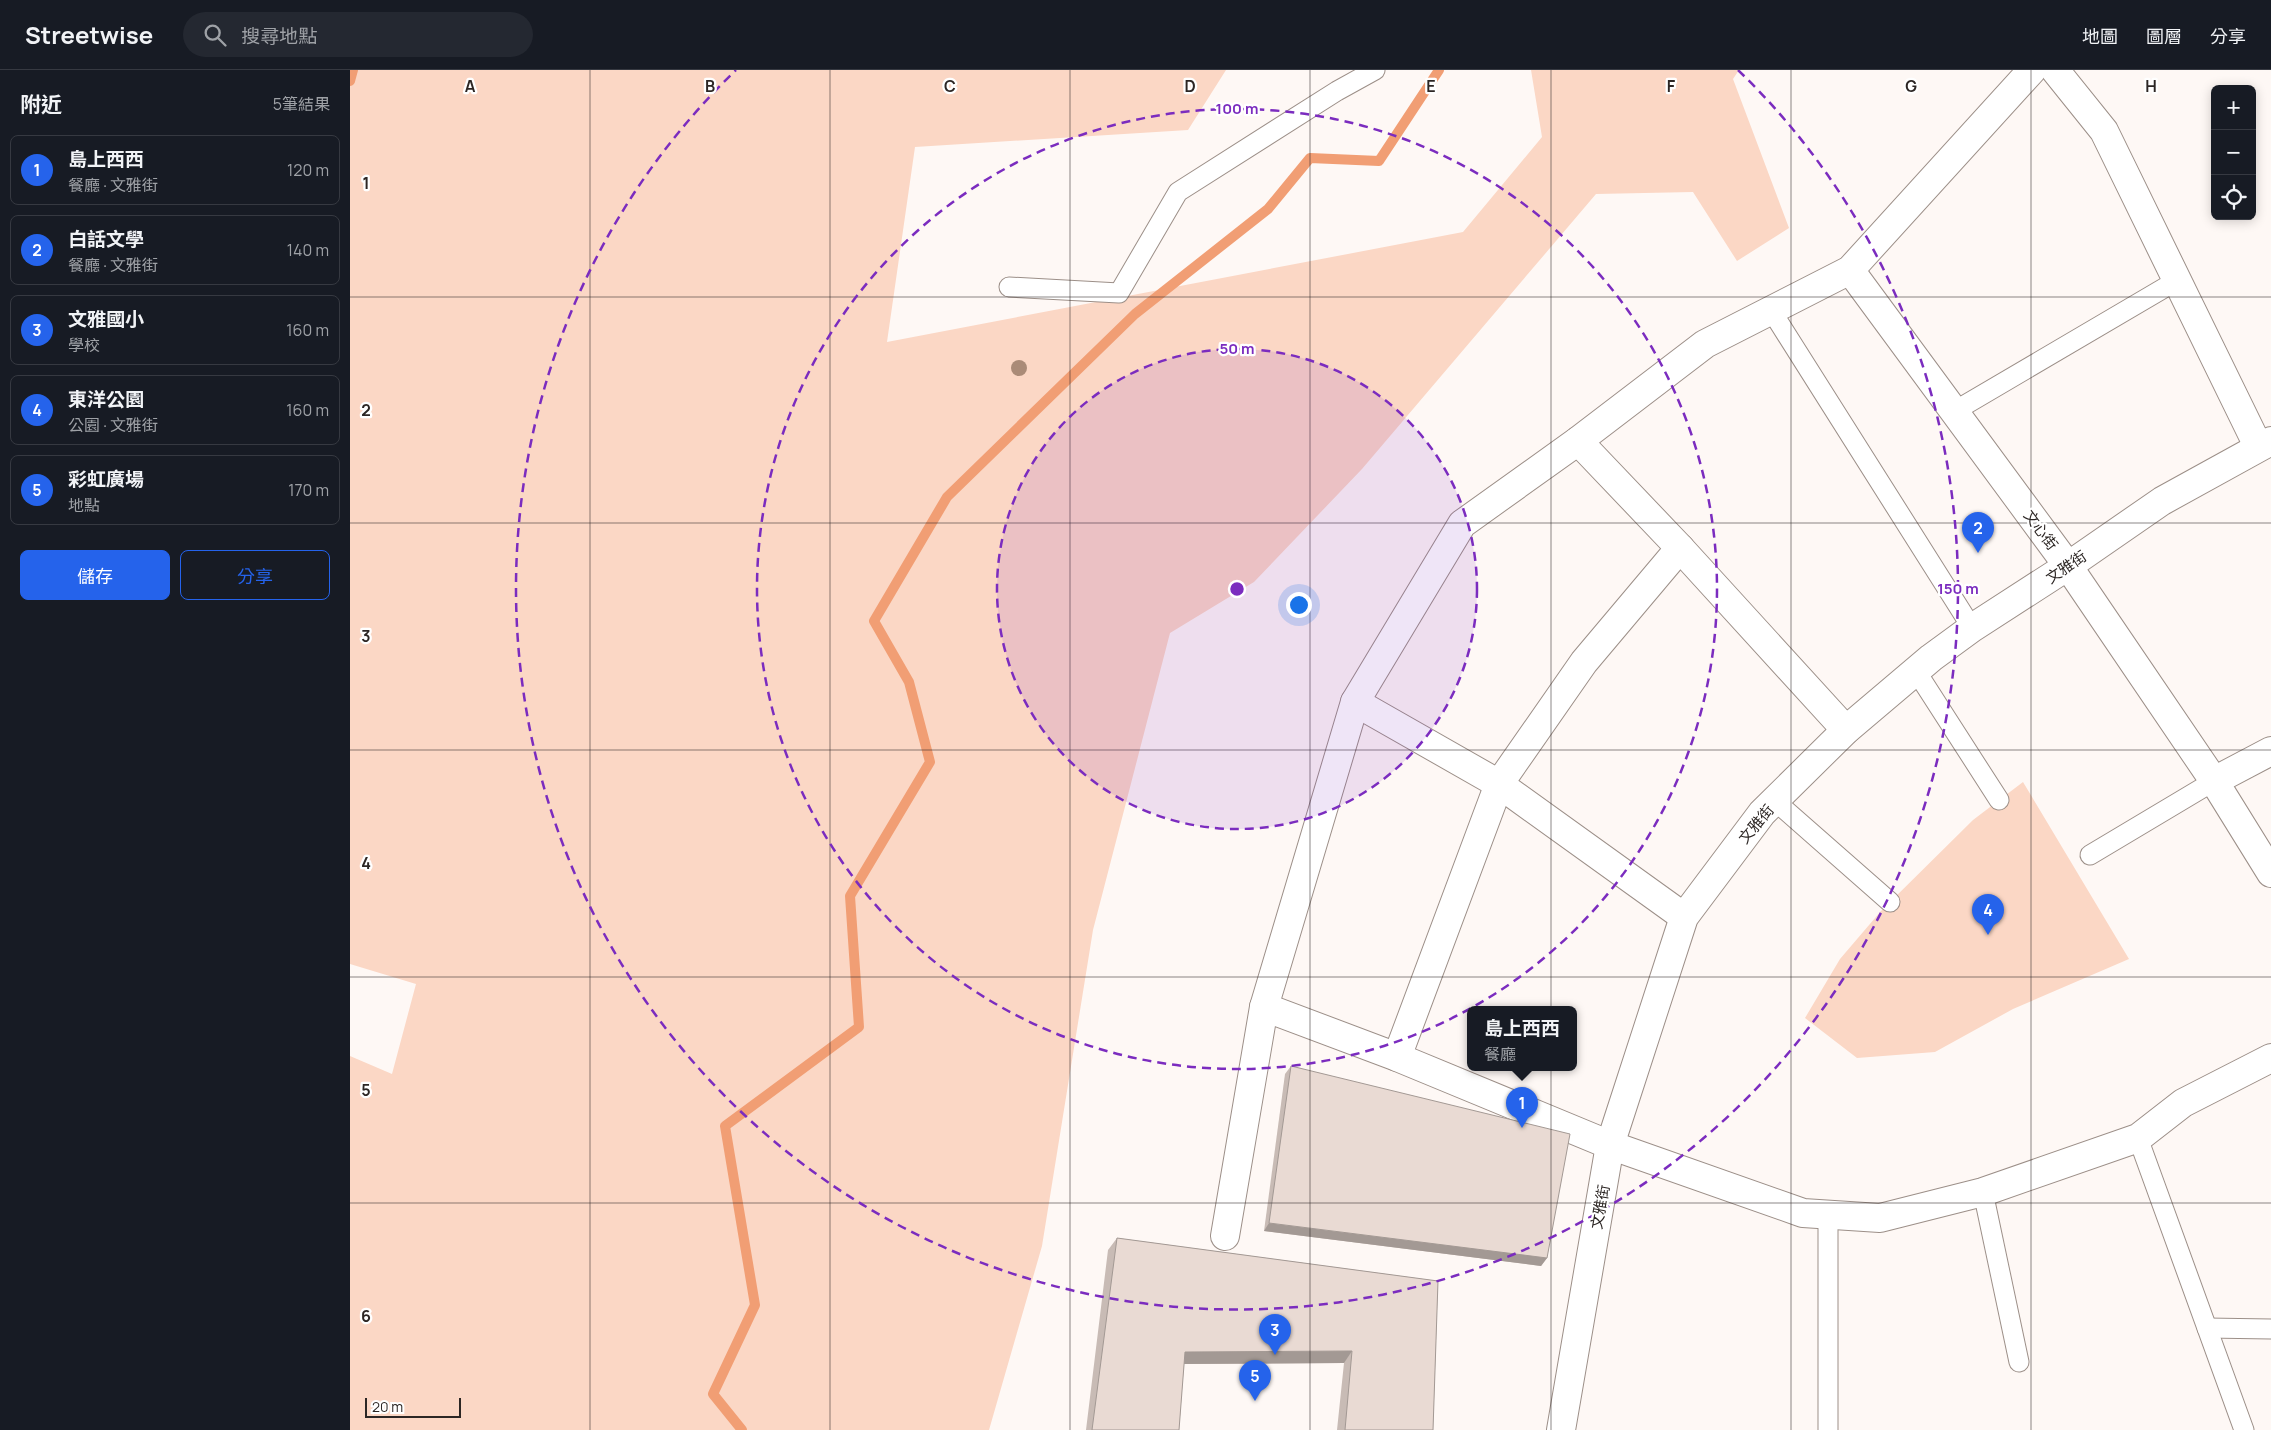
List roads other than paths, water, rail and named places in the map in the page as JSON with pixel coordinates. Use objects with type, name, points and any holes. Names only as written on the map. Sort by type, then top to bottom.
[{"type":"street","points":[[1225,1236],[1264,1006],[1355,702],[1462,524],[1578,441],[1705,344],[1850,270],[2032,70]]},
{"type":"street","points":[[2055,70],[2104,131],[2176,281],[2265,443]]},
{"type":"street","name":"文心街","points":[[1850,270],[2068,566],[2214,781],[2271,873]]},
{"type":"street","points":[[1578,441],[1680,548],[1846,730]]},
{"type":"street","name":"文雅街","points":[[1561,1430],[1610,1145],[1684,917],[1762,814],[1846,730],[1916,671],[1972,628],[2068,566],[2162,501],[2265,443]]},
{"type":"street","points":[[1397,1057],[1498,784],[1584,662],[1680,548]]},
{"type":"street","points":[[1355,702],[1498,784],[1684,917]]},
{"type":"street","points":[[2214,781],[2271,752]]},
{"type":"street","points":[[1264,1006],[1397,1057],[1610,1145],[1803,1213],[1880,1218],[1983,1192],[2138,1138],[2183,1103],[2271,1058]]},
{"type":"lane","points":[[1009,287],[1118,293],[1178,192],[1337,91],[1375,70]]},
{"type":"lane","points":[[1953,412],[2176,281]]},
{"type":"lane","points":[[1771,310],[1972,628]]},
{"type":"lane","points":[[1916,671],[1999,800]]},
{"type":"lane","points":[[2090,856],[2214,781]]},
{"type":"lane","points":[[1775,801],[1890,902]]},
{"type":"lane","points":[[2138,1138],[2244,1430]]},
{"type":"lane","points":[[1983,1192],[2019,1362]]},
{"type":"lane","points":[[1828,1214],[1828,1430]]},
{"type":"lane","points":[[2207,1328],[2271,1329]]},
{"type":"waterway","points":[[350,81],[353,70]]},
{"type":"waterway","points":[[742,1430],[713,1394],[755,1305],[725,1126],[859,1027],[850,896],[930,762],[909,682],[874,621],[947,497],[1135,314],[1268,209],[1310,158],[1379,161],[1439,70]]},
{"type":"place","name":"白話文學","points":[[1978,553]]},
{"type":"place","name":"東洋公園","points":[[1988,935]]},
{"type":"place","name":"島上西西","points":[[1522,1128]]},
{"type":"place","name":"文雅國小","points":[[1275,1355]]},
{"type":"place","name":"彩虹廣場","points":[[1255,1401]]}]
